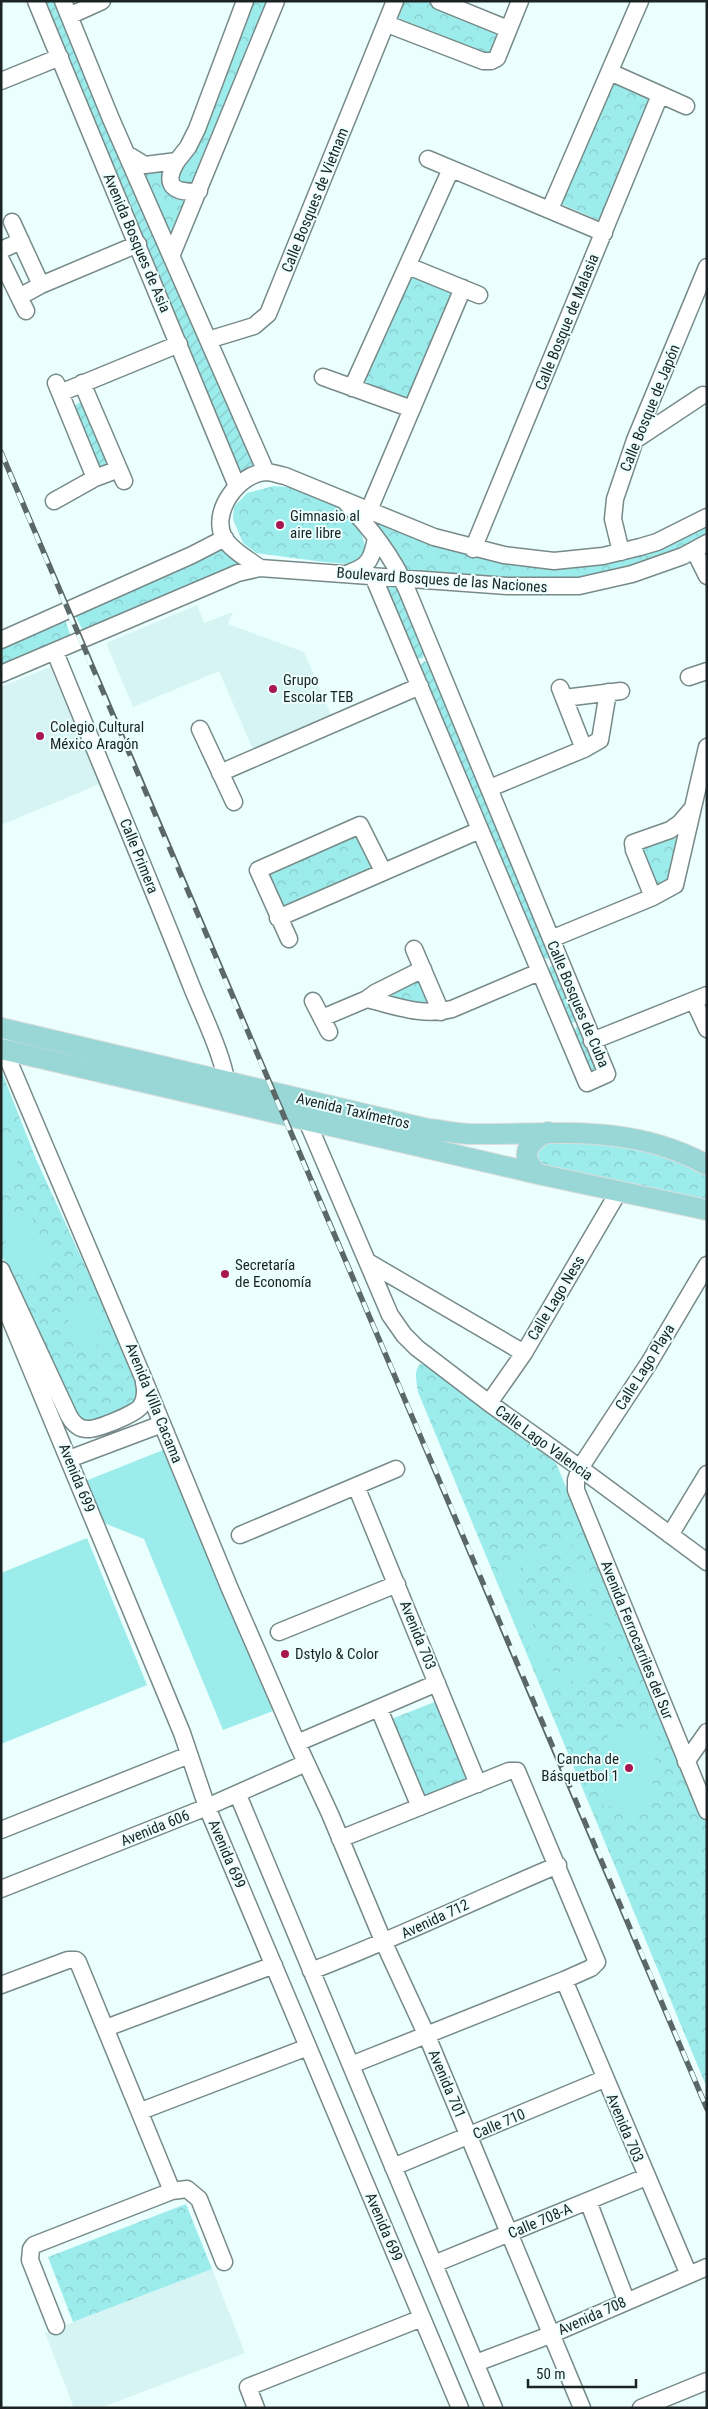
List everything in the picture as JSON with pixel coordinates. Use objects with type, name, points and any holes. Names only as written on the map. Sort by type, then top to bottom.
[{"type":"main road","name":"Avenida Taxímetros","points":[[1,1028],[428,1129],[468,1134],[548,1132],[611,1134],[640,1140],[707,1165]]},
{"type":"main road","name":"Avenida Taxímetros","points":[[2,1048],[227,1103],[458,1154],[538,1174],[707,1210]]},
{"type":"main road","points":[[538,1174],[530,1167],[526,1159],[528,1150],[532,1140],[548,1132]]},
{"type":"street","name":"Avenida Bosques de Asia","points":[[36,1],[180,344],[236,484]]},
{"type":"street","points":[[66,8],[102,1]]},
{"type":"street","points":[[199,191],[184,193],[177,190],[171,183],[170,172],[188,147],[197,129],[245,1]]},
{"type":"street","points":[[172,254],[276,1]]},
{"type":"street","name":"Calle Bosques de Vietnam","points":[[208,340],[254,326],[268,314],[396,1]]},
{"type":"street","points":[[439,1],[508,29]]},
{"type":"street","points":[[387,24],[487,62],[497,58],[520,1]]},
{"type":"street","points":[[550,209],[640,1]]},
{"type":"street","name":"Avenida Bosques de Asia","points":[[66,8],[127,154],[266,472]]},
{"type":"street","points":[[1,81],[60,57]]},
{"type":"street","points":[[610,72],[686,106]]},
{"type":"street","name":"Calle Bosque de Malasia","points":[[473,549],[660,95]]},
{"type":"street","points":[[127,154],[145,165],[177,161]]},
{"type":"street","points":[[428,159],[604,233]]},
{"type":"street","points":[[352,388],[451,169]]},
{"type":"street","points":[[12,222],[41,285]]},
{"type":"street","points":[[1,250],[20,241]]},
{"type":"street","points":[[1,260],[22,304],[41,285],[138,244]]},
{"type":"street","points":[[408,266],[479,295]]},
{"type":"street","name":"Calle Bosque de Japón","points":[[621,552],[613,518],[613,504],[635,440],[707,267]]},
{"type":"street","points":[[369,510],[462,288]]},
{"type":"street","points":[[96,478],[58,388],[82,383],[180,344]]},
{"type":"street","points":[[323,377],[412,409]]},
{"type":"street","points":[[54,501],[96,478],[121,475],[82,383]]},
{"type":"street","points":[[635,440],[703,395]]},
{"type":"street","points":[[260,568],[239,553],[225,538],[221,524],[228,496],[236,484],[266,472]]},
{"type":"street","name":"Boulevard Bosques de las Naciones","points":[[266,472],[285,476],[434,538],[504,555],[554,561],[621,552],[656,542],[707,517]]},
{"type":"street","name":"Calle Bosques de Cuba","points":[[344,500],[376,538],[402,578],[490,788],[550,939],[607,1074],[587,1083],[372,576]]},
{"type":"street","points":[[1,640],[192,555],[225,538]]},
{"type":"street","points":[[347,574],[364,568],[373,554],[376,538]]},
{"type":"street","points":[[701,547],[707,576]]},
{"type":"street","name":"Boulevard Bosques de las Naciones","points":[[1,674],[238,573],[260,568],[507,586],[579,586],[632,574],[701,547]]},
{"type":"street","name":"Calle Primera","points":[[55,652],[220,1060],[227,1082],[227,1103]]},
{"type":"street","points":[[689,677],[707,670]]},
{"type":"street","points":[[220,773],[420,686]]},
{"type":"street","points":[[490,788],[584,749],[600,740],[615,691],[562,693],[584,749]]},
{"type":"street","points":[[200,729],[234,802]]},
{"type":"street","points":[[550,939],[653,898],[675,885],[707,747]]},
{"type":"street","points":[[653,898],[633,843],[670,830],[680,823],[693,807]]},
{"type":"street","points":[[289,939],[258,870],[360,826],[383,871]]},
{"type":"street","points":[[278,918],[480,830]]},
{"type":"street","points":[[414,948],[440,1012]]},
{"type":"street","points":[[314,1001],[325,1025],[367,1000],[375,993],[423,969]]},
{"type":"street","points":[[367,1000],[425,1013],[440,1012],[452,1009],[539,972]]},
{"type":"street","points":[[592,1041],[701,998],[707,1029]]},
{"type":"street","name":"Avenida Villa Cacama","points":[[2,1048],[306,1762]]},
{"type":"street","name":"Calle Lago Valencia","points":[[306,1121],[390,1315],[404,1335],[417,1348],[489,1404],[580,1468],[707,1562]]},
{"type":"street","name":"Calle Lago Ness","points":[[489,1404],[524,1353],[619,1191]]},
{"type":"street","points":[[368,1262],[524,1353]]},
{"type":"street","name":"Calle Lago Playa","points":[[580,1468],[649,1364],[707,1265]]},
{"type":"street","points":[[1,1270],[69,1416],[78,1426],[85,1430],[96,1428],[137,1411],[144,1401],[145,1387],[142,1375]]},
{"type":"street","name":"Avenida 699","points":[[1,1297],[70,1459],[189,1755],[207,1808],[422,2318],[455,2406]]},
{"type":"street","points":[[70,1459],[162,1424]]},
{"type":"street","name":"Avenida Ferrocarriles del Sur","points":[[580,1468],[576,1480],[576,1490],[707,1811]]},
{"type":"street","points":[[240,1535],[396,1470]]},
{"type":"street","points":[[670,1535],[707,1474]]},
{"type":"street","name":"Avenida 703","points":[[356,1486],[478,1784]]},
{"type":"street","points":[[279,1632],[397,1584]]},
{"type":"street","points":[[297,1743],[437,1682]]},
{"type":"street","points":[[379,1708],[420,1806]]},
{"type":"street","points":[[686,1762],[707,1732]]},
{"type":"street","points":[[1,1830],[189,1755]]},
{"type":"street","name":"Avenida 606","points":[[1,1890],[238,1795],[306,1762]]},
{"type":"street","name":"Avenida 701","points":[[306,1762],[384,1943],[427,2036],[582,2408]]},
{"type":"street","points":[[340,1839],[509,1770],[517,1770],[597,1962],[591,1968],[564,1980],[351,2066]]},
{"type":"street","points":[[238,1795],[494,2408]]},
{"type":"street","name":"Avenida 712","points":[[312,1971],[384,1943],[472,1901],[558,1865]]},
{"type":"street","points":[[1,1985],[68,1960],[76,1960],[80,1965],[141,2111],[172,2191]]},
{"type":"street","points":[[106,2028],[274,1965]]},
{"type":"street","name":"Avenida 703","points":[[564,1980],[604,2079],[689,2275]]},
{"type":"street","points":[[141,2111],[308,2046]]},
{"type":"street","name":"Calle 710","points":[[393,2167],[604,2079]]},
{"type":"street","name":"Calle 708-A","points":[[434,2264],[646,2177]]},
{"type":"street","points":[[56,2326],[30,2260],[31,2249],[34,2245],[172,2191],[187,2188],[198,2199],[224,2262]]},
{"type":"street","points":[[588,2201],[626,2300]]},
{"type":"street","name":"Avenida 708","points":[[476,2364],[550,2335],[626,2300],[707,2267]]},
{"type":"street","points":[[256,2408],[248,2387],[422,2318]]},
{"type":"street","points":[[641,2408],[707,2380]]},
{"type":"shaded area","name":"Grupo Escolar TEB","points":[[197,605],[204,623],[233,612],[228,624],[304,652],[333,719],[254,752],[219,671],[133,707],[106,643]]},
{"type":"shaded area","name":"Colegio Cultural México Aragón","points":[[50,667],[100,784],[1,825],[1,687]]},
{"type":"shaded area","points":[[212,2269],[245,2353],[100,2408],[74,2408],[45,2333]]},
{"type":"green space","points":[[42,1],[58,1],[258,469],[240,475]]},
{"type":"green space","points":[[249,1],[270,1],[195,181],[186,187],[178,183],[176,169],[191,157],[203,134]]},
{"type":"green space","points":[[402,1],[430,1],[500,30],[487,58],[397,18]]},
{"type":"green space","points":[[614,79],[654,101],[603,222],[561,204]]},
{"type":"green space","points":[[148,169],[164,169],[164,174],[171,188],[188,201],[169,239],[142,174]]},
{"type":"green space","points":[[412,273],[456,290],[409,399],[363,382]]},
{"type":"green space","points":[[82,401],[111,463],[98,469],[71,408]]},
{"type":"green space","points":[[274,486],[300,488],[338,506],[361,532],[365,546],[362,558],[349,564],[324,562],[256,553],[243,543],[233,519],[234,507],[247,493]]},
{"type":"green space","points":[[365,515],[506,558],[606,556],[707,519],[707,538],[665,560],[578,582],[406,572]]},
{"type":"green space","points":[[223,547],[243,568],[84,633],[74,613]]},
{"type":"green space","points":[[395,581],[426,651],[422,659],[412,657],[382,582]]},
{"type":"green space","points":[[65,620],[71,637],[1,664],[1,650],[27,635]]},
{"type":"green space","points":[[424,661],[432,664],[554,953],[550,959],[543,958],[418,669]]},
{"type":"green space","points":[[359,830],[378,872],[279,915],[260,872]]},
{"type":"green space","points":[[679,838],[672,882],[659,889],[639,844]]},
{"type":"green space","points":[[551,966],[561,966],[580,1019],[570,1024],[548,970]]},
{"type":"green space","points":[[418,977],[429,1002],[426,1006],[380,994]]},
{"type":"green space","points":[[576,1027],[583,1028],[599,1071],[590,1075],[574,1032]]},
{"type":"green space","points":[[1,1070],[36,1159],[143,1392],[137,1407],[85,1424],[75,1415],[40,1332],[1,1254]]},
{"type":"green space","points":[[1,1081],[15,1118],[1,1124]]},
{"type":"green space","points":[[4,1131],[23,1177],[1,1186],[1,1132]]},
{"type":"green space","points":[[548,1141],[642,1147],[707,1175],[707,1206],[542,1168],[536,1153]]},
{"type":"green space","points":[[28,1208],[51,1261],[20,1275],[1,1231],[1,1220]]},
{"type":"green space","points":[[87,1295],[106,1341],[82,1351],[62,1305]]},
{"type":"green space","points":[[420,1364],[429,1366],[556,1463],[707,1824],[707,2088],[418,1392],[416,1374]]},
{"type":"green space","points":[[163,1450],[273,1711],[223,1730],[144,1539],[99,1521],[83,1482]]},
{"type":"green space","points":[[87,1538],[147,1685],[1,1744],[1,1573]]},
{"type":"green space","points":[[563,1540],[569,1542],[619,1656],[615,1663],[553,1688],[545,1684],[499,1579],[503,1564]],"holes":[[[554,1553],[563,1556],[568,1561],[604,1647],[603,1657],[599,1660],[557,1675],[551,1669],[514,1578],[517,1570],[521,1567]]]},
{"type":"green space","points":[[437,1701],[471,1783],[423,1803],[389,1720]]},
{"type":"green space","name":"Cancha de Básquetbol 1","points":[[609,1726],[658,1730],[650,1810],[601,1805]]},
{"type":"green space","points":[[186,2204],[212,2269],[73,2322],[48,2257]]},
{"type":"railway","points":[[1,452],[707,2109]]},
{"type":"place","name":"Gimnasio al aire libre","points":[[280,525]]},
{"type":"place","name":"Grupo Escolar TEB","points":[[273,689]]},
{"type":"place","name":"Colegio Cultural México Aragón","points":[[40,736]]},
{"type":"place","name":"Secretaría de Economía","points":[[225,1274]]},
{"type":"place","name":"Dstylo & Color","points":[[285,1654]]},
{"type":"place","name":"Cancha de Básquetbol 1","points":[[629,1768]]}]
